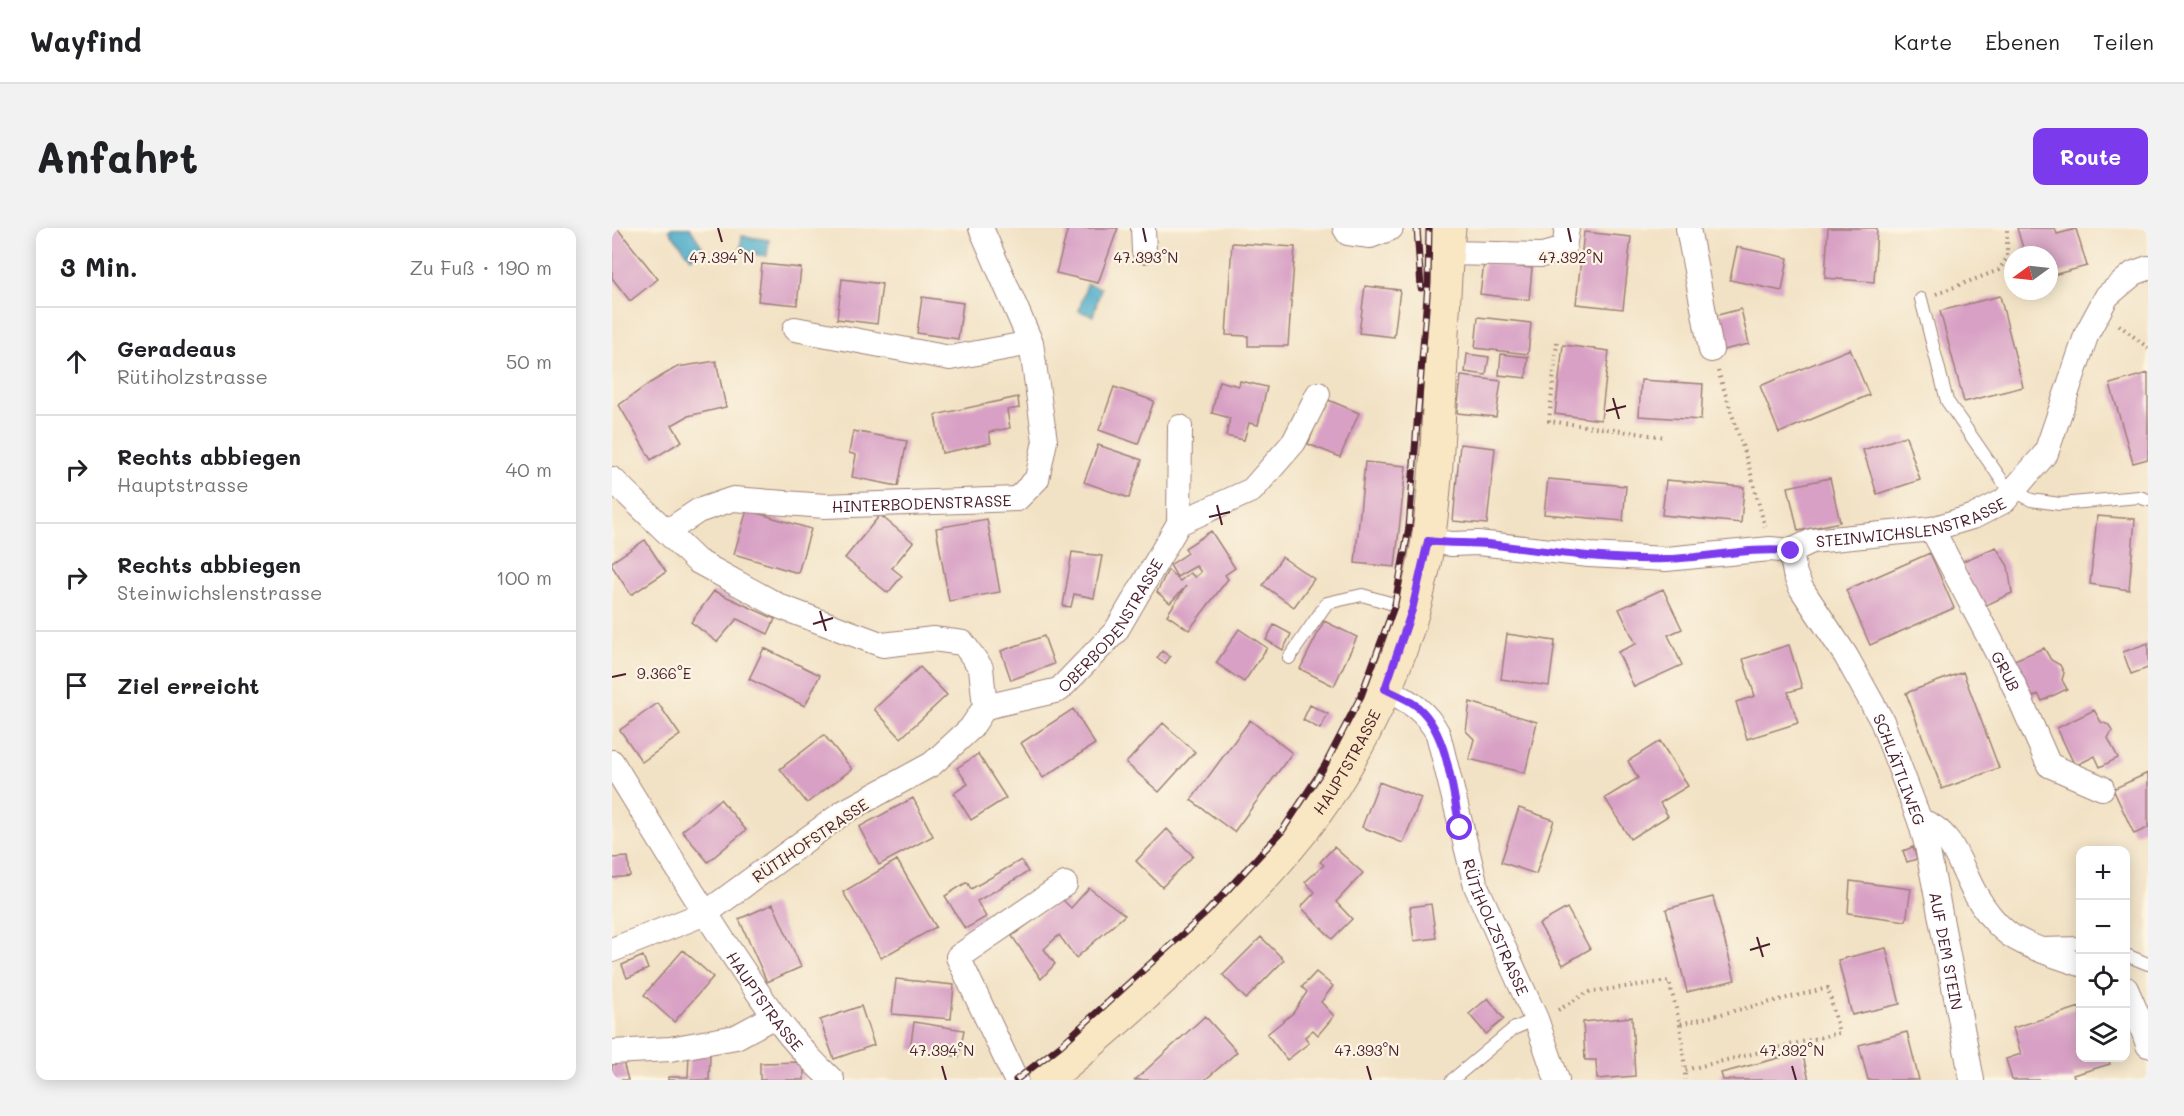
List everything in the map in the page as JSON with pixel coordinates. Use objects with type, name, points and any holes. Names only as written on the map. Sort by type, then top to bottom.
[{"type":"street","name":"HINTERBODENSTRASSE","points":[[668,531],[698,511],[733,499],[825,506],[1017,499],[1037,479],[1045,441],[1031,343],[981,228]]},
{"type":"street","points":[[1345,228],[1348,233],[1370,236],[1391,228]]},
{"type":"street","points":[[1447,240],[1542,255],[1564,249],[1567,228]]},
{"type":"street","points":[[1688,228],[1711,350]]},
{"type":"street","name":"HAUPTSTRASSE","points":[[1045,1080],[1078,1053],[1219,924],[1278,860],[1331,791],[1385,689],[1412,610],[1428,541],[1435,465],[1447,240]]},
{"type":"street","name":"STEINWICHSLENSTRASSE","points":[[1428,541],[1452,544],[1478,543],[1589,555],[1666,559],[1780,550],[1812,541],[1932,530],[1975,516],[2004,501],[2046,453],[2087,333],[2107,296],[2134,273],[2148,268]]},
{"type":"street","points":[[795,329],[950,358],[1031,343]]},
{"type":"street","points":[[1179,523],[1252,490],[1294,442],[1318,394]]},
{"type":"street","name":"OBERBODENSTRASSE","points":[[985,707],[1059,690],[1116,631],[1179,523],[1180,427]]},
{"type":"street","points":[[612,479],[697,561],[781,607],[882,645],[933,639],[963,643],[981,668],[985,707]]},
{"type":"street","name":"GRUB","points":[[1932,530],[2012,681],[2049,765],[2102,788]]},
{"type":"street","name":"SCHLÄTTLIWEG","points":[[1780,550],[1801,588],[1846,656],[1882,721],[1920,821],[1931,824],[1949,841],[1976,896],[2005,932],[2028,944],[2076,962]]},
{"type":"street","name":"RÜTIHOLZSTRASSE","points":[[1385,689],[1415,705],[1427,717],[1438,734],[1476,886],[1536,1019],[1557,1080]]},
{"type":"street","name":"RÜTIHOFSTRASSE","points":[[612,950],[706,913],[844,812],[932,764],[971,728],[985,707]]},
{"type":"street","name":"HAUPTSTRASSE","points":[[612,762],[774,1017],[808,1058],[832,1080]]},
{"type":"street","name":"AUF DEM STEIN","points":[[1920,821],[1927,846],[1972,1080]]},
{"type":"street","points":[[1016,1080],[958,957],[1065,884]]},
{"type":"street","points":[[2130,995],[2148,1045]]},
{"type":"street","points":[[612,1052],[670,1049],[736,1037],[774,1017]]},
{"type":"lane","points":[[1922,299],[1947,401],[2005,485],[2031,500],[2061,504],[2139,497],[2148,500]]},
{"type":"lane","points":[[1289,658],[1327,603],[1362,596],[1412,610]]},
{"type":"lane","points":[[2028,944],[2076,943]]},
{"type":"lane","points":[[2130,957],[2148,964]]},
{"type":"lane","points":[[1452,1080],[1513,1029],[1536,1019]]},
{"type":"path","points":[[1922,299],[1999,270],[2007,258],[2007,228]]},
{"type":"path","points":[[2101,307],[2128,334],[2148,348]]},
{"type":"path","points":[[1557,342],[1549,421],[1665,437]]},
{"type":"path","points":[[1711,350],[1750,470],[1780,550]]},
{"type":"path","points":[[1536,1019],[1550,1015],[1588,992],[1668,981],[1680,1024],[1685,1080]]},
{"type":"path","points":[[1680,1024],[1828,988],[1839,1033],[1685,1070]]},
{"type":"water","points":[[690,228],[703,248],[691,258],[669,230]]},
{"type":"water","points":[[742,236],[769,240],[767,256],[740,252]]},
{"type":"water","points":[[1087,284],[1101,288],[1093,316],[1079,311]]},
{"type":"building","points":[[617,228],[658,279],[630,301],[612,278],[612,232]]},
{"type":"building","points":[[1068,228],[1118,228],[1098,283],[1056,273]]},
{"type":"building","points":[[1828,228],[1877,228],[1874,282],[1825,278]]},
{"type":"building","points":[[2017,228],[2055,228],[2057,234],[2076,229],[2087,266],[2058,274],[2058,246],[2022,246]]},
{"type":"building","points":[[1584,232],[1631,237],[1623,309],[1576,304]]},
{"type":"building","points":[[1232,243],[1295,247],[1288,346],[1248,346],[1248,336],[1226,335]]},
{"type":"building","points":[[1737,247],[1788,258],[1782,291],[1730,280]]},
{"type":"building","points":[[1484,263],[1532,268],[1529,300],[1480,294]]},
{"type":"building","points":[[762,264],[801,268],[797,305],[758,301]]},
{"type":"building","points":[[842,279],[882,284],[877,324],[837,319]]},
{"type":"building","points":[[1365,286],[1400,290],[1394,337],[1359,333]]},
{"type":"building","points":[[2000,296],[2023,387],[1964,402],[1940,311]]},
{"type":"building","points":[[922,297],[963,303],[958,339],[917,333]]},
{"type":"building","points":[[1741,309],[1749,344],[1723,350],[1714,316]]},
{"type":"building","points":[[1478,317],[1531,323],[1528,354],[1475,348]]},
{"type":"building","points":[[1563,345],[1609,351],[1601,420],[1555,414]]},
{"type":"building","points":[[1850,349],[1869,395],[1779,433],[1760,386]]},
{"type":"building","points":[[1467,354],[1489,357],[1486,375],[1465,372]]},
{"type":"building","points":[[1501,354],[1528,357],[1526,378],[1499,375]]},
{"type":"building","points":[[716,361],[726,407],[688,416],[672,425],[682,441],[651,460],[619,405],[677,367]]},
{"type":"building","points":[[2148,373],[2148,459],[2133,463],[2110,384]]},
{"type":"building","points":[[1461,376],[1501,381],[1496,417],[1457,413]]},
{"type":"building","points":[[1641,380],[1703,384],[1701,420],[1639,416]]},
{"type":"building","points":[[1219,381],[1239,386],[1240,381],[1267,387],[1258,425],[1249,423],[1244,440],[1226,436],[1230,418],[1212,413]]},
{"type":"building","points":[[1114,387],[1154,401],[1138,444],[1099,430]]},
{"type":"building","points":[[1018,397],[1019,408],[1007,410],[1010,428],[989,432],[991,443],[942,453],[935,415]]},
{"type":"building","points":[[1326,399],[1359,413],[1340,457],[1308,444]]},
{"type":"building","points":[[853,431],[907,441],[898,486],[852,477],[856,455],[849,453]]},
{"type":"building","points":[[1906,436],[1920,480],[1877,494],[1863,450]]},
{"type":"building","points":[[1460,444],[1495,448],[1487,524],[1453,521]]},
{"type":"building","points":[[1098,445],[1142,460],[1129,498],[1084,482]]},
{"type":"building","points":[[1365,462],[1406,466],[1395,567],[1355,563]]},
{"type":"building","points":[[1830,478],[1840,522],[1798,531],[1788,487]]},
{"type":"building","points":[[1548,479],[1626,486],[1623,521],[1544,514]]},
{"type":"building","points":[[1666,480],[1744,487],[1741,523],[1662,515]]},
{"type":"building","points":[[747,510],[811,529],[798,573],[734,554]]},
{"type":"building","points":[[880,515],[913,542],[892,568],[902,576],[888,593],[845,558]]},
{"type":"building","points":[[2097,516],[2135,519],[2129,590],[2090,584]]},
{"type":"building","points":[[987,519],[1000,592],[949,601],[936,528]]},
{"type":"building","points":[[1211,531],[1235,568],[1225,575],[1228,579],[1189,630],[1167,615],[1186,586],[1170,603],[1157,592],[1168,570],[1180,581],[1190,573],[1195,577],[1201,572],[1196,566],[1177,577],[1170,565],[1188,553],[1185,548]]},
{"type":"building","points":[[645,540],[666,572],[631,595],[612,566],[612,562]]},
{"type":"building","points":[[1996,547],[2008,566],[2012,593],[1980,608],[1961,562]]},
{"type":"building","points":[[1072,552],[1102,556],[1094,598],[1074,594],[1071,607],[1063,606]]},
{"type":"building","points":[[1930,553],[1954,608],[1870,645],[1846,590]]},
{"type":"building","points":[[1282,557],[1314,579],[1294,607],[1263,585]]},
{"type":"building","points":[[1663,589],[1682,629],[1668,635],[1682,665],[1634,687],[1618,652],[1636,644],[1619,609]]},
{"type":"building","points":[[714,591],[775,619],[768,634],[737,619],[717,642],[691,622]]},
{"type":"building","points":[[1324,621],[1357,637],[1334,686],[1300,669]]},
{"type":"building","points":[[1274,625],[1291,634],[1283,650],[1266,640]]},
{"type":"building","points":[[1239,629],[1267,648],[1244,682],[1216,663]]},
{"type":"building","points":[[1507,634],[1555,641],[1549,686],[1501,679]]},
{"type":"building","points":[[1044,636],[1054,664],[1011,680],[1001,651]]},
{"type":"building","points":[[2148,643],[2148,668],[2131,674],[2123,652]]},
{"type":"building","points":[[1789,645],[1802,688],[1788,692],[1798,723],[1747,739],[1736,702],[1755,696],[1743,659]]},
{"type":"building","points":[[764,648],[820,675],[805,706],[749,679]]},
{"type":"building","points":[[2044,648],[2051,660],[2060,665],[2064,673],[2062,680],[2067,689],[2042,701],[2038,694],[2029,699],[2012,661]]},
{"type":"building","points":[[1162,651],[1170,657],[1165,664],[1157,658]]},
{"type":"building","points":[[920,667],[947,695],[901,738],[874,709]]},
{"type":"building","points":[[1963,672],[1999,768],[1942,789],[1906,693]]},
{"type":"building","points":[[1470,702],[1537,722],[1525,773],[1469,759],[1474,739],[1466,731]]},
{"type":"building","points":[[658,703],[680,735],[642,762],[620,730]]},
{"type":"building","points":[[1310,705],[1328,714],[1320,729],[1303,720]]},
{"type":"building","points":[[1073,709],[1095,744],[1043,778],[1021,743]]},
{"type":"building","points":[[2094,710],[2101,722],[2109,725],[2112,731],[2108,738],[2118,758],[2100,767],[2095,756],[2075,766],[2057,728]]},
{"type":"building","points":[[1250,720],[1292,753],[1234,832],[1191,800]]},
{"type":"building","points":[[1163,723],[1195,752],[1159,792],[1126,763]]},
{"type":"building","points":[[824,735],[852,769],[807,803],[780,769]]},
{"type":"building","points":[[1660,741],[1688,786],[1660,803],[1668,816],[1630,839],[1605,798],[1638,778],[1628,761]]},
{"type":"building","points":[[978,754],[1006,798],[971,820],[954,793],[968,784],[957,768]]},
{"type":"building","points":[[2148,773],[2148,828],[2134,834],[2113,789]]},
{"type":"building","points":[[1379,782],[1421,798],[1403,843],[1362,827]]},
{"type":"building","points":[[913,798],[933,836],[879,865],[859,827]]},
{"type":"building","points":[[720,799],[746,830],[708,862],[682,831]]},
{"type":"building","points":[[1519,808],[1554,820],[1536,874],[1501,862]]},
{"type":"building","points":[[1167,829],[1193,856],[1162,887],[1136,861]]},
{"type":"building","points":[[1334,847],[1363,873],[1336,902],[1352,919],[1332,939],[1301,907],[1315,892],[1305,882],[1324,865],[1320,862]]},
{"type":"building","points":[[1913,847],[1917,859],[1907,862],[1903,851]]},
{"type":"building","points":[[628,857],[630,876],[612,878],[612,858]]},
{"type":"building","points":[[897,860],[936,927],[881,958],[843,892]]},
{"type":"building","points":[[1021,860],[1028,872],[977,901],[986,917],[965,929],[945,896],[967,882],[971,889]]},
{"type":"building","points":[[1850,881],[1911,889],[1906,921],[1848,913]]},
{"type":"building","points":[[1089,888],[1125,915],[1076,958],[1059,935],[1044,949],[1055,964],[1041,979],[1012,936],[1062,899],[1071,908]]},
{"type":"building","points":[[1713,897],[1735,980],[1687,992],[1666,909]]},
{"type":"building","points":[[773,904],[801,967],[767,982],[739,919]]},
{"type":"building","points":[[1431,904],[1436,938],[1414,941],[1410,907]]},
{"type":"building","points":[[1567,908],[1590,949],[1563,965],[1539,924]]},
{"type":"building","points":[[1261,937],[1284,960],[1246,999],[1223,975]]},
{"type":"building","points":[[1886,948],[1900,1004],[1852,1015],[1838,960]]},
{"type":"building","points":[[683,950],[713,977],[674,1022],[644,995]]},
{"type":"building","points":[[643,956],[648,969],[627,978],[622,965]]},
{"type":"building","points":[[1316,972],[1333,986],[1321,1002],[1334,1016],[1318,1035],[1313,1030],[1305,1037],[1309,1043],[1287,1060],[1267,1034],[1293,1013],[1307,992],[1302,987]]},
{"type":"building","points":[[896,979],[954,985],[951,1019],[892,1014]]},
{"type":"building","points":[[1488,998],[1504,1019],[1486,1034],[1469,1014]]},
{"type":"building","points":[[861,1006],[874,1045],[834,1059],[820,1020]]},
{"type":"building","points":[[2076,1008],[2076,1062],[2109,1062],[2110,1064],[2073,1075],[2075,1080],[2012,1080],[2006,1059],[2021,1054],[2013,1028]]},
{"type":"building","points":[[1205,1016],[1237,1052],[1205,1080],[1135,1080]]},
{"type":"building","points":[[1632,1017],[1635,1076],[1597,1079],[1596,1060],[1585,1060],[1583,1022]]},
{"type":"building","points":[[914,1022],[964,1030],[959,1057],[910,1049]]},
{"type":"building","points":[[1907,1032],[1919,1080],[1868,1080],[1859,1045]]},
{"type":"building","points":[[1802,1052],[1809,1080],[1723,1080],[1721,1073]]},
{"type":"building","points":[[689,1054],[710,1055],[709,1080],[668,1080],[668,1077],[688,1077]]},
{"type":"building","points":[[623,1062],[628,1080],[612,1080],[612,1065]]},
{"type":"building","points":[[804,1062],[804,1080],[760,1080],[760,1063]]},
{"type":"railway","points":[[1417,228],[1421,288]]},
{"type":"railway","points":[[1016,1080],[1061,1045],[1206,913],[1282,831],[1324,767],[1361,696],[1395,604],[1409,527],[1428,283],[1429,228]]},
{"type":"route","points":[[1460,828],[1438,734],[1427,717],[1415,705],[1385,689],[1401,648],[1428,541],[1452,544],[1478,543],[1589,555],[1666,559],[1770,549],[1791,551]]}]
